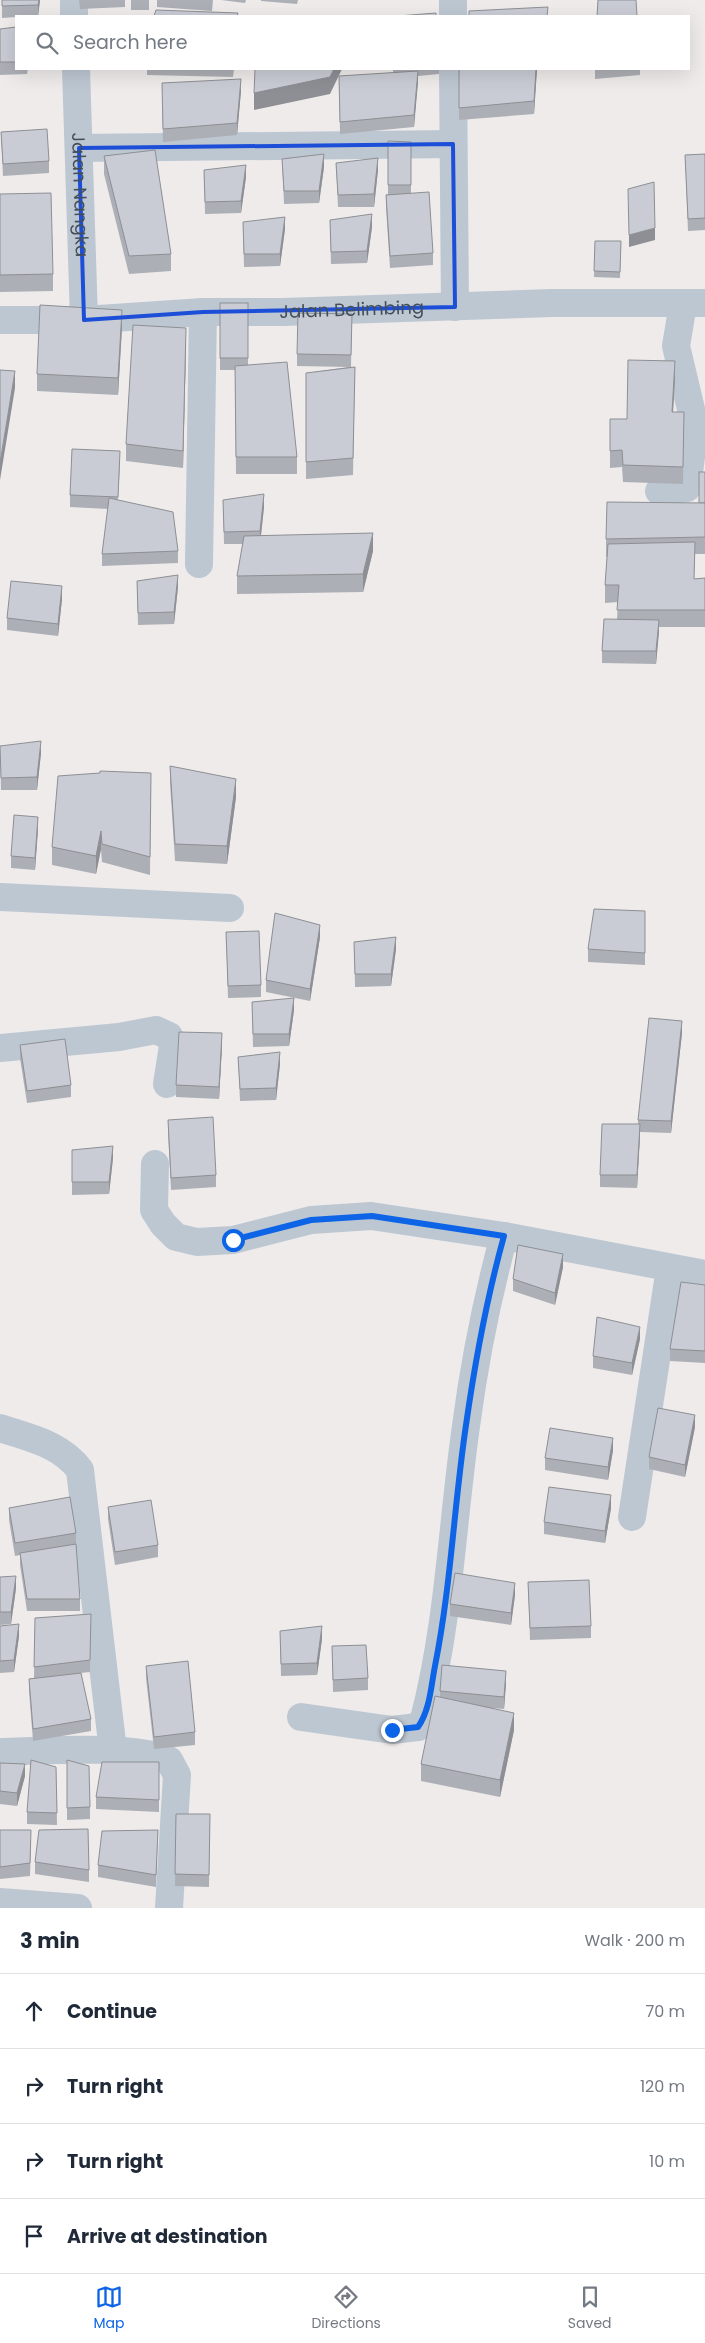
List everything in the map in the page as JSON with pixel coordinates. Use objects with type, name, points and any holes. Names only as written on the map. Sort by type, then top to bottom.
[{"type":"street","points":[[74,0],[74,15]]},
{"type":"street","points":[[452,0],[453,15]]},
{"type":"street","name":"Jalan Nangka","points":[[76,70],[84,320]]},
{"type":"street","points":[[453,70],[455,307]]},
{"type":"street","points":[[79,148],[453,144]]},
{"type":"street","name":"Jalan Belimbing","points":[[0,320],[84,320],[203,312],[283,312],[552,303],[694,304]]},
{"type":"street","points":[[659,491],[688,488],[695,426],[676,346],[694,304]]},
{"type":"street","points":[[198,564],[203,312]]},
{"type":"street","points":[[0,898],[230,908]]},
{"type":"street","points":[[0,1048],[119,1037],[156,1030],[169,1036],[173,1046],[167,1084]]},
{"type":"street","points":[[155,1164],[154,1210],[162,1224],[176,1237],[197,1242],[233,1240],[311,1220],[372,1216],[504,1236],[705,1274]]},
{"type":"street","points":[[302,1717],[392,1730],[418,1727],[424,1719],[443,1629],[466,1425],[496,1264],[504,1236]]},
{"type":"street","points":[[632,1517],[670,1268]]},
{"type":"street","points":[[0,1428],[40,1441],[62,1452],[80,1470],[113,1751]]},
{"type":"street","points":[[0,1752],[113,1751],[165,1758],[173,1765],[177,1775],[169,1908]]},
{"type":"street","points":[[0,1902],[78,1908]]},
{"type":"highlighted area","points":[[453,144],[455,307],[203,312],[84,320],[79,148]]},
{"type":"building","points":[[2,0],[39,0],[38,5],[2,6]]},
{"type":"building","points":[[598,0],[636,0],[637,15],[597,15]]},
{"type":"building","points":[[548,7],[547,15],[469,15],[469,11]]},
{"type":"building","points":[[156,10],[238,13],[237,15],[154,15]]},
{"type":"building","points":[[436,13],[436,15],[411,15]]},
{"type":"building","points":[[15,27],[15,62],[0,62],[0,29]]},
{"type":"building","points":[[255,70],[334,70],[330,77],[254,93]]},
{"type":"building","points":[[459,70],[536,70],[534,101],[459,108]]},
{"type":"building","points":[[418,71],[414,115],[340,122],[339,76]]},
{"type":"building","points":[[241,79],[237,123],[163,129],[162,83]]},
{"type":"building","points":[[47,129],[49,161],[3,164],[1,132]]},
{"type":"building","points":[[388,141],[411,142],[411,185],[388,185]]},
{"type":"building","points":[[155,150],[171,254],[129,256],[104,156]]},
{"type":"building","points":[[324,154],[319,191],[284,191],[282,159]]},
{"type":"building","points":[[705,154],[705,218],[688,219],[685,155]]},
{"type":"building","points":[[378,158],[374,194],[338,195],[336,163]]},
{"type":"building","points":[[246,165],[241,201],[205,202],[204,170]]},
{"type":"building","points":[[654,182],[655,228],[629,235],[628,189]]},
{"type":"building","points":[[429,192],[433,253],[390,256],[386,195]]},
{"type":"building","points":[[51,193],[53,274],[0,275],[0,194]]},
{"type":"building","points":[[372,214],[367,251],[331,252],[330,220]]},
{"type":"building","points":[[285,217],[280,254],[244,254],[243,222]]},
{"type":"building","points":[[595,241],[621,241],[620,272],[594,271]]},
{"type":"building","points":[[220,303],[248,303],[248,358],[220,358]]},
{"type":"building","points":[[40,305],[122,310],[118,378],[37,374]]},
{"type":"building","points":[[298,313],[352,314],[351,355],[297,354]]},
{"type":"building","points":[[133,325],[186,328],[183,451],[126,444]]},
{"type":"building","points":[[628,360],[675,361],[672,412],[684,412],[683,467],[623,465],[622,450],[610,451],[610,419],[627,419]]},
{"type":"building","points":[[287,362],[297,457],[236,457],[235,366]]},
{"type":"building","points":[[355,367],[353,458],[306,462],[306,373]]},
{"type":"building","points":[[0,370],[15,371],[0,463]]},
{"type":"building","points":[[72,449],[120,451],[118,497],[70,495]]},
{"type":"building","points":[[699,472],[705,472],[705,503],[699,503]]},
{"type":"building","points":[[264,494],[260,531],[224,532],[223,500]]},
{"type":"building","points":[[109,498],[173,512],[178,551],[102,554]]},
{"type":"building","points":[[607,502],[705,503],[705,537],[606,539]]},
{"type":"building","points":[[373,533],[363,574],[237,576],[244,536]]},
{"type":"building","points":[[695,542],[694,579],[705,578],[705,610],[617,610],[619,585],[605,585],[608,544]]},
{"type":"building","points":[[178,575],[174,612],[138,613],[137,581]]},
{"type":"building","points":[[11,581],[62,586],[58,624],[7,618]]},
{"type":"building","points":[[604,619],[659,620],[656,651],[602,651]]},
{"type":"building","points":[[41,741],[37,777],[1,778],[0,746]]},
{"type":"building","points":[[170,766],[236,779],[227,846],[175,844]]},
{"type":"building","points":[[100,771],[151,773],[150,857],[102,844],[101,831],[96,856],[52,847],[58,776],[100,773]]},
{"type":"building","points":[[14,815],[38,817],[35,858],[11,856]]},
{"type":"building","points":[[594,909],[645,911],[645,953],[588,949]]},
{"type":"building","points":[[275,913],[320,925],[310,989],[266,980]]},
{"type":"building","points":[[259,931],[261,985],[228,986],[226,932]]},
{"type":"building","points":[[396,937],[391,974],[355,974],[354,942]]},
{"type":"building","points":[[294,998],[289,1034],[253,1034],[252,1002]]},
{"type":"building","points":[[649,1018],[682,1021],[671,1121],[638,1120]]},
{"type":"building","points":[[179,1032],[222,1033],[219,1087],[176,1085]]},
{"type":"building","points":[[65,1039],[71,1085],[27,1091],[20,1045]]},
{"type":"building","points":[[280,1052],[276,1088],[240,1089],[238,1057]]},
{"type":"building","points":[[213,1117],[216,1175],[171,1178],[168,1120]]},
{"type":"building","points":[[602,1124],[640,1124],[637,1175],[600,1175]]},
{"type":"building","points":[[113,1146],[109,1182],[72,1182],[72,1150]]},
{"type":"building","points":[[518,1245],[563,1254],[555,1293],[513,1279]]},
{"type":"building","points":[[681,1282],[705,1285],[705,1351],[670,1349]]},
{"type":"building","points":[[597,1317],[640,1327],[632,1363],[593,1356]]},
{"type":"building","points":[[658,1408],[695,1415],[685,1465],[649,1457]]},
{"type":"building","points":[[550,1428],[613,1438],[608,1467],[545,1458]]},
{"type":"building","points":[[549,1487],[611,1495],[605,1531],[544,1522]]},
{"type":"building","points":[[70,1497],[76,1533],[15,1543],[9,1508]]},
{"type":"building","points":[[151,1500],[158,1545],[115,1552],[108,1507]]},
{"type":"building","points":[[76,1544],[80,1599],[27,1599],[20,1553]]},
{"type":"building","points":[[455,1573],[515,1583],[511,1613],[450,1604]]},
{"type":"building","points":[[16,1576],[11,1612],[0,1612],[0,1577]]},
{"type":"building","points":[[589,1580],[591,1626],[530,1628],[528,1582]]},
{"type":"building","points":[[91,1614],[90,1660],[34,1667],[35,1618]]},
{"type":"building","points":[[19,1624],[14,1660],[0,1661],[0,1626]]},
{"type":"building","points":[[322,1626],[317,1663],[281,1664],[280,1631]]},
{"type":"building","points":[[366,1645],[368,1678],[333,1680],[332,1646]]},
{"type":"building","points":[[188,1661],[195,1732],[154,1737],[146,1666]]},
{"type":"building","points":[[442,1665],[506,1671],[504,1697],[440,1691]]},
{"type":"building","points":[[81,1673],[91,1719],[33,1729],[29,1679]]},
{"type":"building","points":[[435,1696],[514,1713],[500,1780],[421,1764]]},
{"type":"building","points":[[31,1760],[56,1767],[57,1813],[27,1812]]},
{"type":"building","points":[[67,1760],[89,1766],[90,1807],[67,1808]]},
{"type":"building","points":[[102,1762],[159,1762],[159,1800],[96,1797]]},
{"type":"building","points":[[0,1763],[25,1764],[17,1793],[0,1791]]},
{"type":"building","points":[[176,1814],[210,1814],[209,1875],[175,1874]]},
{"type":"building","points":[[88,1829],[89,1870],[35,1862],[39,1830]]},
{"type":"building","points":[[0,1830],[31,1830],[30,1863],[0,1867]]},
{"type":"building","points":[[158,1830],[156,1875],[98,1865],[102,1831]]},
{"type":"route","points":[[233,1240],[311,1220],[372,1216],[504,1236],[496,1264],[466,1425],[443,1629],[429,1698],[424,1719],[418,1727],[406,1730],[392,1730]]}]
